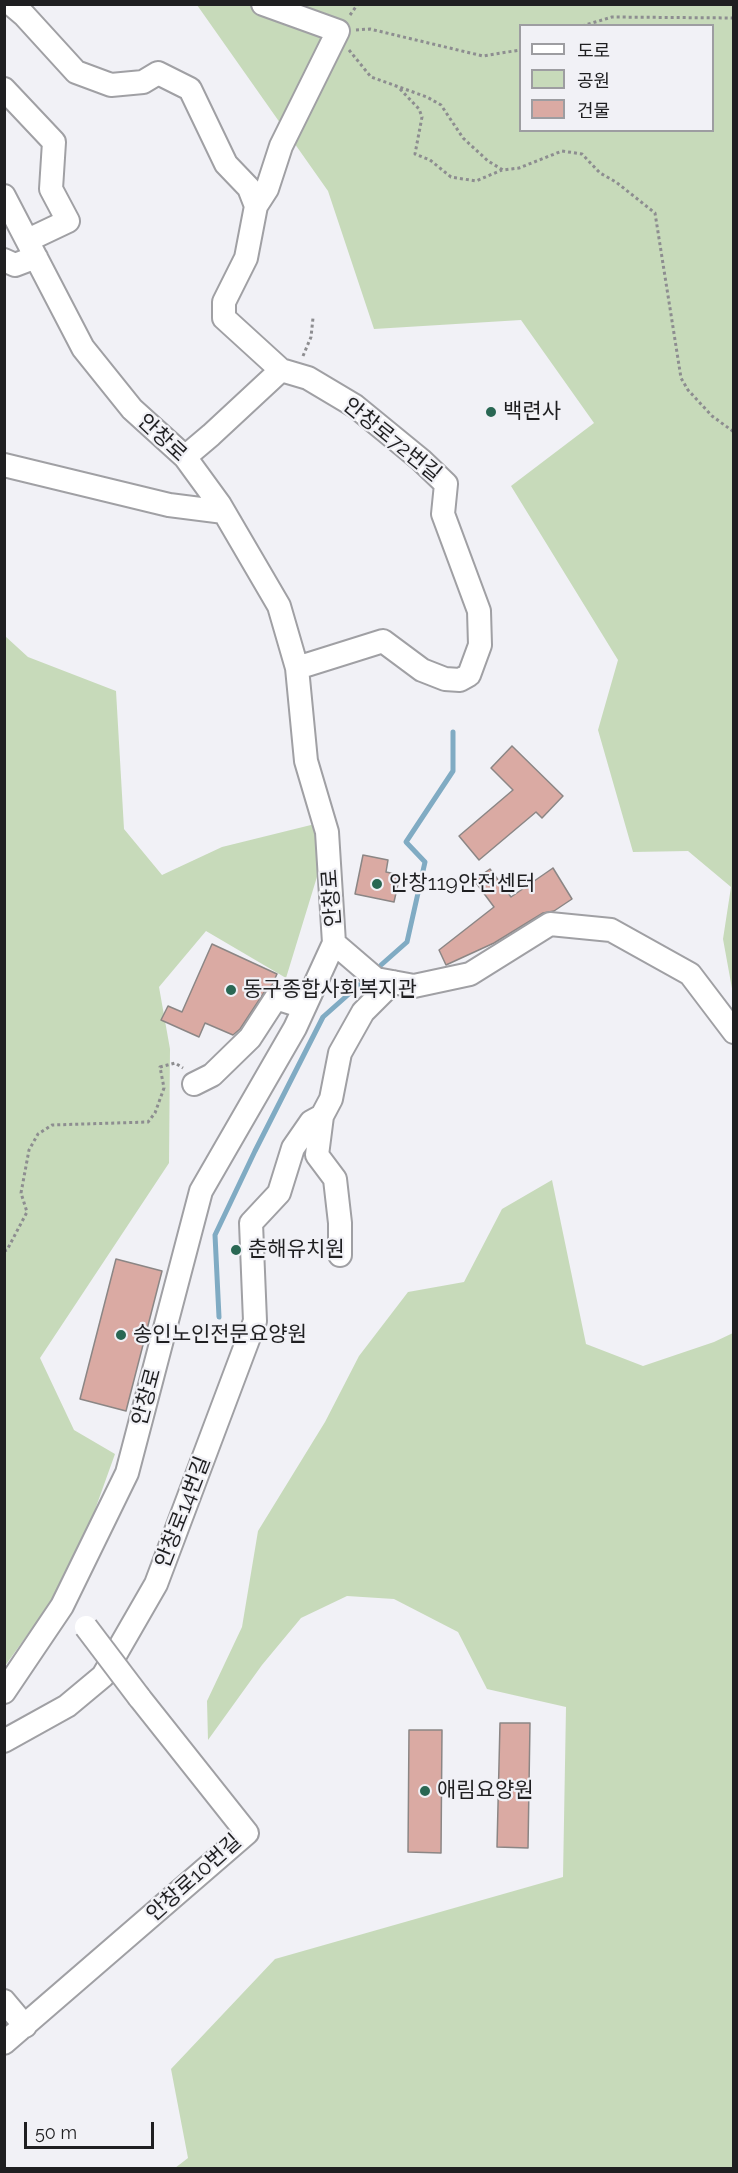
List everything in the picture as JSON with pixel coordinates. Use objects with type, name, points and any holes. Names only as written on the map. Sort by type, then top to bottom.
[{"type":"street","points":[[11,4],[76,72],[111,85],[143,82],[158,74],[190,89],[226,164],[249,188],[256,206]]},
{"type":"street","points":[[263,4],[338,31]]},
{"type":"street","name":"안창로72번길","points":[[297,668],[382,641],[422,670],[445,679],[460,680],[469,675],[480,645],[479,611],[443,514],[446,484],[421,460],[355,406],[308,378],[281,370],[224,318],[224,302],[246,258],[256,206],[267,189],[280,146],[338,31]]},
{"type":"street","points":[[4,89],[54,142],[51,189],[68,221],[15,264],[4,260]]},
{"type":"street","name":"안창로","points":[[4,196],[83,348],[132,409],[185,457],[224,513],[279,606],[297,668],[306,761],[327,832],[334,943],[295,1028],[201,1191],[127,1473],[62,1606],[4,1692]]},
{"type":"street","points":[[185,457],[281,370]]},
{"type":"street","points":[[4,465],[169,504],[224,513]]},
{"type":"street","points":[[334,943],[376,979],[414,987],[470,974],[550,924],[611,930],[690,974],[734,1032]]},
{"type":"street","points":[[340,1256],[340,1223],[335,1179],[317,1155],[322,1116],[330,1098],[340,1053],[363,1012],[393,982]]},
{"type":"street","points":[[194,1084],[212,1075],[250,1038],[276,998],[304,1007]]},
{"type":"street","name":"안창로14번길","points":[[4,1741],[67,1706],[103,1676],[156,1584],[255,1321],[251,1223],[279,1193],[293,1148],[311,1122],[322,1116]]},
{"type":"street","name":"안창로10번길","points":[[4,2043],[247,1833],[86,1627],[62,1606]]},
{"type":"street","points":[[4,2001],[25,2026]]},
{"type":"path","points":[[338,31],[357,4]]},
{"type":"path","points":[[589,24],[612,17],[734,18]]},
{"type":"path","points":[[338,31],[370,29],[483,56],[519,50]]},
{"type":"path","points":[[338,31],[371,77],[441,105],[463,138],[488,161],[503,170]]},
{"type":"path","points":[[398,88],[419,109],[422,117],[415,154],[430,160],[451,177],[476,181],[503,170],[519,168],[562,151],[582,154],[600,173],[616,182],[655,213],[681,378],[688,390],[712,416],[734,432]]},
{"type":"path","points":[[281,370],[303,356],[311,337],[313,318]]},
{"type":"path","points":[[4,1251],[7,1250],[27,1212],[21,1193],[29,1150],[38,1134],[52,1125],[148,1122],[155,1113],[164,1088],[160,1067],[175,1063],[183,1069],[194,1084]]},
{"type":"green space","points":[[197,5],[733,5],[733,994],[723,939],[731,887],[688,851],[633,852],[598,730],[618,660],[511,486],[594,423],[521,320],[374,329],[328,191]]},
{"type":"green space","points":[[5,636],[28,657],[116,691],[124,829],[162,875],[222,847],[315,824],[320,867],[286,978],[206,931],[159,987],[170,1049],[169,1163],[40,1358],[74,1430],[115,1454],[73,1571],[5,1666]]},
{"type":"green space","points":[[552,1180],[586,1344],[643,1366],[714,1342],[733,1333],[733,2168],[175,2168],[188,2158],[171,2069],[275,1959],[563,1877],[566,1707],[487,1689],[458,1632],[394,1599],[347,1596],[301,1618],[262,1665],[208,1740],[207,1701],[242,1627],[258,1531],[325,1422],[359,1356],[408,1292],[464,1282],[502,1209]]},
{"type":"building","points":[[512,746],[563,796],[542,818],[536,812],[479,860],[459,836],[513,790],[491,768]]},
{"type":"building","name":"안창119안전센터","points":[[363,855],[388,860],[386,872],[400,875],[394,902],[355,894]]},
{"type":"building","points":[[553,868],[572,899],[554,911],[543,913],[494,943],[446,965],[439,950],[494,907],[474,880],[490,869],[511,897]]},
{"type":"building","name":"동구종합사회복지관","points":[[212,944],[277,974],[272,985],[265,991],[240,1029],[233,1035],[205,1023],[199,1037],[161,1020],[168,1006],[182,1012]]},
{"type":"building","name":"송인노인전문요양원","points":[[116,1259],[162,1271],[126,1411],[80,1399]]},
{"type":"building","points":[[500,1723],[530,1723],[528,1848],[497,1847]]},
{"type":"building","name":"애림요양원","points":[[409,1730],[442,1730],[441,1853],[408,1852]]},
{"type":"waterway","points":[[381,965],[407,942],[425,862],[406,842],[453,771],[453,732]]},
{"type":"waterway","points":[[219,1317],[215,1235],[323,1017],[359,985]]},
{"type":"place","name":"백련사","points":[[491,412]]},
{"type":"place","name":"안창119안전센터","points":[[377,884]]},
{"type":"place","name":"동구종합사회복지관","points":[[231,990]]},
{"type":"place","name":"춘해유치원","points":[[236,1250]]},
{"type":"place","name":"송인노인전문요양원","points":[[121,1335]]},
{"type":"place","name":"애림요양원","points":[[425,1791]]}]
